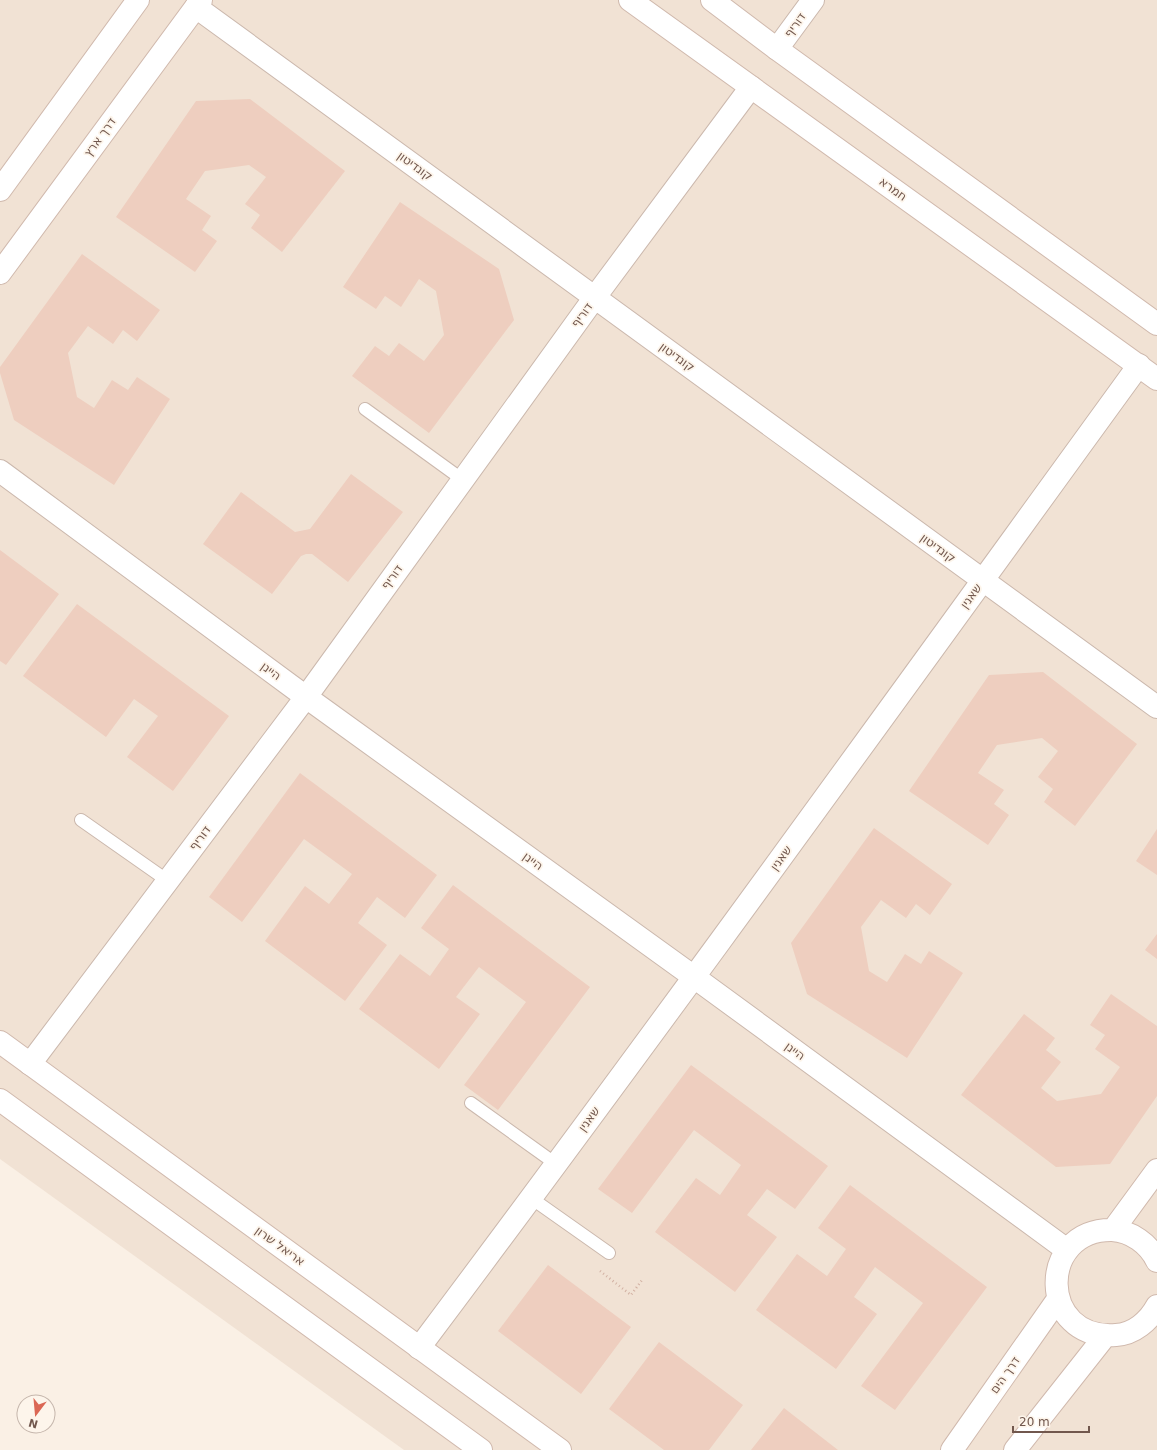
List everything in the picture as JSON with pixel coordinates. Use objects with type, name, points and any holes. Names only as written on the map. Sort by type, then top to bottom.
[{"type":"street","points":[[0,190],[138,0]]},
{"type":"street","name":"חמרא","points":[[630,0],[1157,379]]},
{"type":"street","points":[[712,0],[777,49],[1157,324]]},
{"type":"street","name":"דוריף","points":[[777,49],[813,0]]},
{"type":"street","name":"דרך ארץ","points":[[0,273],[198,3]]},
{"type":"street","name":"קונדיטון","points":[[198,3],[595,297],[1157,707]]},
{"type":"street","name":"דוריף","points":[[30,1064],[306,697],[595,297],[751,88]]},
{"type":"street","name":"שאנין","points":[[419,1348],[694,977],[1139,365]]},
{"type":"street","name":"היינן","points":[[0,471],[306,697],[694,977],[1067,1250]]},
{"type":"street","name":"אריאל שרון","points":[[0,1042],[560,1450]]},
{"type":"street","points":[[0,1100],[481,1450]]},
{"type":"street","points":[[1113,1230],[1157,1170]]},
{"type":"street","points":[[1157,1261],[1153,1252],[1142,1241],[1128,1234],[1113,1230],[1100,1231],[1087,1234],[1076,1241],[1067,1250],[1058,1266],[1056,1282],[1058,1299],[1065,1313],[1076,1325],[1090,1332],[1105,1336],[1120,1335],[1135,1329],[1147,1320],[1157,1307]]},
{"type":"street","name":"דרך הים","points":[[952,1450],[1058,1299]]},
{"type":"street","points":[[1015,1450],[1105,1336]]},
{"type":"lane","points":[[365,409],[463,480]]},
{"type":"lane","points":[[80,820],[168,881]]},
{"type":"lane","points":[[471,1104],[556,1164]]},
{"type":"lane","points":[[531,1198],[608,1253]]},
{"type":"path","points":[[632,1295],[642,1280]]},
{"type":"shaded area","points":[[0,0],[1157,0],[1157,1450],[404,1450],[0,1159]]},
{"type":"building","points":[[250,99],[345,171],[282,252],[251,228],[260,215],[245,204],[266,177],[249,165],[205,171],[186,199],[211,216],[202,230],[217,241],[195,272],[116,217],[196,101]]},
{"type":"building","points":[[400,202],[499,269],[514,320],[429,433],[352,376],[375,346],[389,356],[399,343],[424,361],[444,335],[436,291],[419,279],[401,307],[385,296],[376,309],[343,287]]},
{"type":"building","points":[[82,254],[160,310],[137,341],[123,330],[113,344],[88,326],[68,353],[77,397],[94,408],[112,380],[128,390],[137,377],[170,399],[114,485],[14,420],[0,373],[0,367]]},
{"type":"building","points":[[351,474],[403,512],[348,582],[312,554],[306,554],[301,556],[272,594],[203,544],[241,492],[295,532],[310,529]]},
{"type":"building","points":[[0,550],[59,594],[6,665],[0,661]]},
{"type":"building","points":[[77,604],[229,716],[173,791],[127,757],[158,716],[134,699],[106,737],[23,676]]},
{"type":"building","points":[[1043,672],[1137,744],[1075,826],[1044,802],[1053,789],[1038,777],[1058,751],[1042,738],[997,745],[978,773],[1004,790],[994,804],[1009,815],[988,845],[909,791],[989,675]]},
{"type":"building","points":[[300,773],[437,875],[405,918],[377,897],[358,923],[387,945],[345,1001],[265,941],[305,886],[329,904],[352,874],[304,839],[242,922],[209,897]]},
{"type":"building","points":[[874,828],[952,884],[930,915],[916,904],[906,918],[881,900],[861,927],[869,971],[887,982],[905,954],[921,964],[929,951],[963,973],[907,1058],[807,994],[791,943]]},
{"type":"building","points":[[1157,829],[1157,875],[1136,861]]},
{"type":"building","points":[[453,885],[590,987],[498,1110],[464,1085],[526,1002],[479,967],[456,997],[480,1014],[439,1069],[359,1009],[400,954],[430,976],[449,949],[421,928]]},
{"type":"building","points":[[1157,934],[1157,959],[1145,950]]},
{"type":"building","points":[[1111,994],[1157,1026],[1157,1096],[1110,1164],[1056,1167],[961,1095],[1024,1014],[1055,1038],[1046,1050],[1061,1062],[1041,1088],[1057,1101],[1101,1094],[1120,1067],[1095,1049],[1105,1035],[1090,1025]]},
{"type":"building","points":[[691,1065],[828,1166],[795,1209],[767,1189],[747,1215],[777,1237],[735,1292],[655,1232],[696,1178],[720,1195],[741,1165],[694,1130],[632,1213],[598,1189]]},
{"type":"building","points":[[850,1185],[987,1287],[895,1410],[861,1386],[923,1303],[875,1267],[854,1297],[877,1314],[836,1369],[756,1310],[797,1254],[827,1276],[846,1249],[818,1228]]},
{"type":"building","points":[[548,1265],[631,1327],[581,1394],[498,1331]]},
{"type":"building","points":[[659,1342],[743,1405],[709,1450],[664,1450],[609,1409]]},
{"type":"building","points":[[784,1408],[838,1450],[751,1450]]}]
